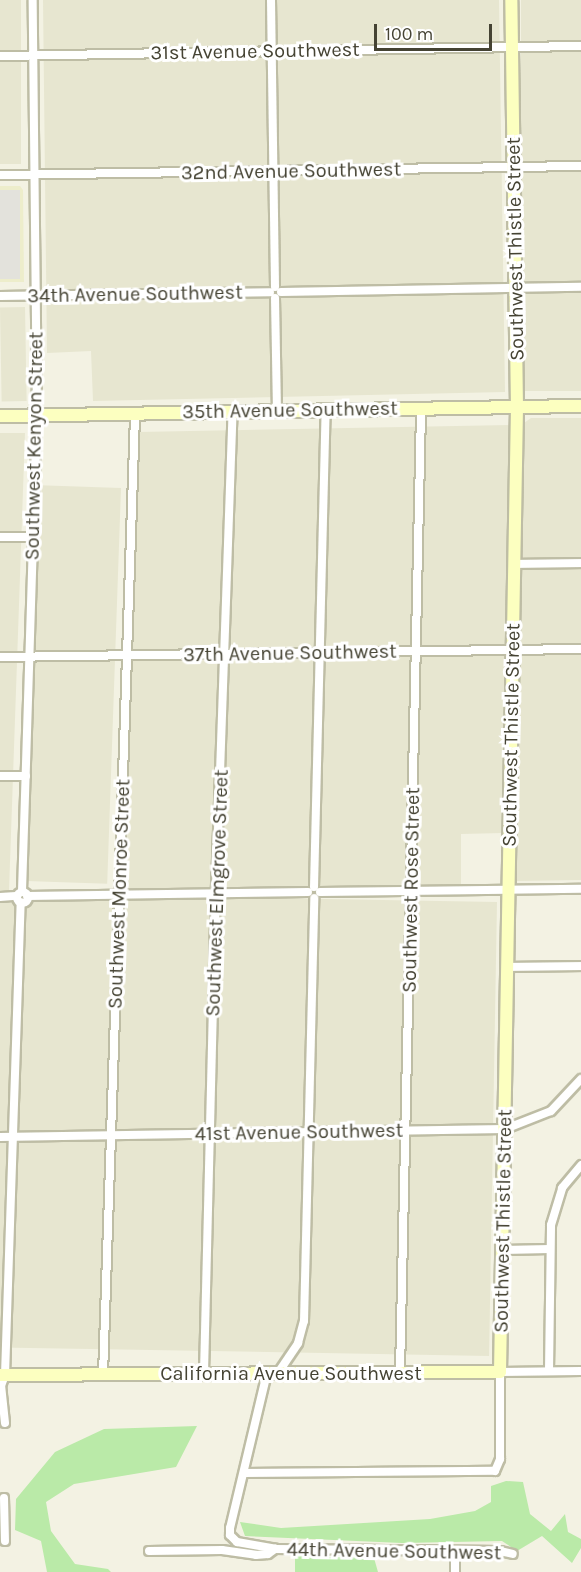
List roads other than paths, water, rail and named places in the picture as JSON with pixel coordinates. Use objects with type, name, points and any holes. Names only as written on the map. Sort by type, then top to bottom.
[{"type":"main road","name":"Southwest Thistle Street","points":[[500,1372],[517,407],[511,0]]},
{"type":"main road","name":"35th Avenue Southwest","points":[[0,416],[581,406]]},
{"type":"main road","name":"California Avenue Southwest","points":[[3,1375],[500,1372]]},
{"type":"street","name":"Southwest Kenyon Street","points":[[5,1423],[1,1386],[13,1137],[38,416],[33,0]]},
{"type":"street","points":[[271,0],[277,410]]},
{"type":"street","name":"31st Avenue Southwest","points":[[0,56],[581,46]]},
{"type":"street","name":"32nd Avenue Southwest","points":[[0,175],[581,166]]},
{"type":"street","name":"34th Avenue Southwest","points":[[0,296],[581,287]]},
{"type":"street","name":"Southwest Rose Street","points":[[400,1373],[421,407]]},
{"type":"street","points":[[244,1473],[272,1373],[298,1343],[304,1321],[326,409]]},
{"type":"street","name":"Southwest Elmgrove Street","points":[[204,1373],[216,894],[233,412]]},
{"type":"street","name":"Southwest Monroe Street","points":[[104,1375],[135,414]]},
{"type":"street","points":[[0,537],[33,537]]},
{"type":"street","points":[[514,564],[581,563]]},
{"type":"street","name":"37th Avenue Southwest","points":[[0,657],[581,649]]},
{"type":"street","points":[[0,776],[26,776]]},
{"type":"street","points":[[0,897],[581,889]]},
{"type":"street","points":[[507,968],[581,966]]},
{"type":"street","name":"41st Avenue Southwest","points":[[0,1137],[505,1129],[551,1111],[581,1079]]},
{"type":"street","points":[[549,1371],[551,1225],[562,1188],[581,1165]]},
{"type":"street","points":[[502,1250],[550,1250]]},
{"type":"street","name":"California Avenue Southwest","points":[[500,1372],[581,1371]]},
{"type":"street","name":"Southwest Thistle Street","points":[[244,1473],[491,1472],[498,1469],[500,1372]]},
{"type":"street","name":"44th Avenue Southwest","points":[[244,1473],[231,1522],[231,1535],[237,1542],[275,1549],[500,1551],[513,1554]]},
{"type":"street","points":[[4,1498],[2,1510],[5,1541]]},
{"type":"street","name":"44th Avenue Southwest","points":[[149,1551],[222,1550],[256,1555],[268,1554],[275,1549]]},
{"type":"street","points":[[455,1551],[455,1572]]}]
